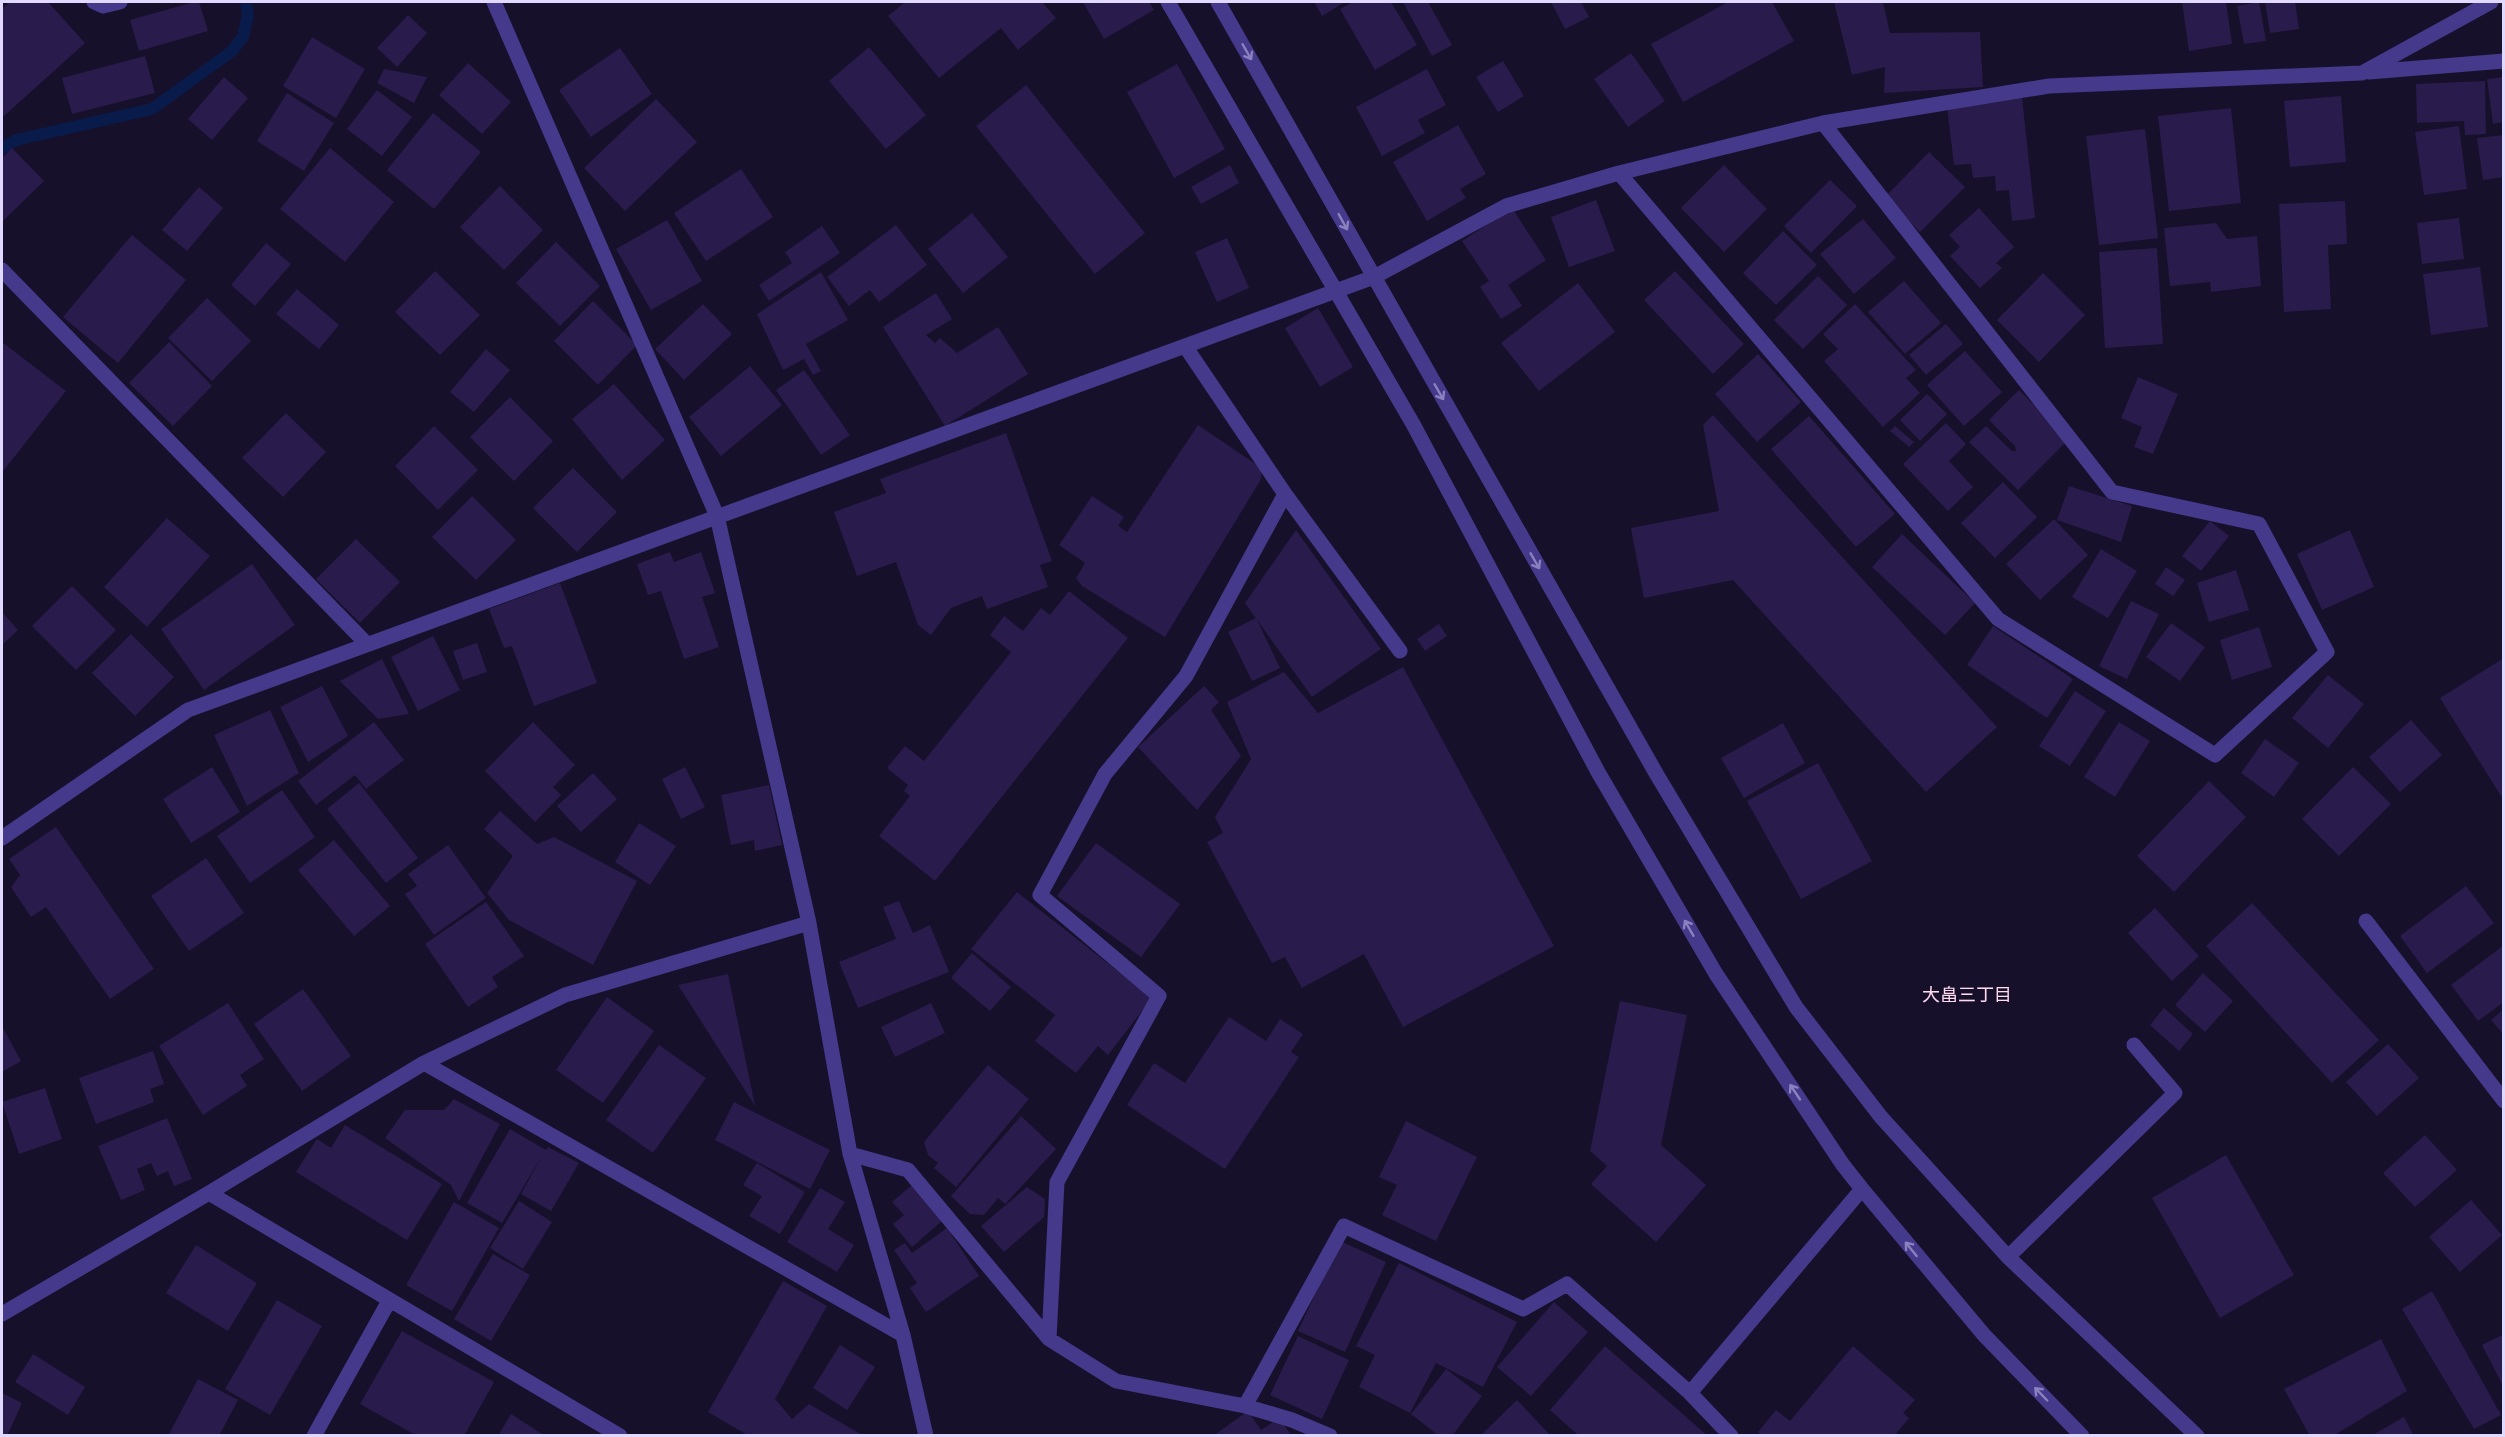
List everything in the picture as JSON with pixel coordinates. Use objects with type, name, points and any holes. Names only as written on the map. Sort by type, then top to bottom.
[{"type":"street","points":[[94,2],[103,6],[120,2]]},
{"type":"street","points":[[494,2],[717,516],[809,923],[850,1154],[903,1335],[926,1436]]},
{"type":"street","points":[[1168,2],[1413,424],[1598,772],[1716,974],[1843,1165],[1862,1189],[1984,1335],[2082,1436]]},
{"type":"street","points":[[1218,2],[1657,775],[1796,1007],[1881,1117],[2008,1257],[2197,1436]]},
{"type":"street","points":[[2362,73],[2491,2]]},
{"type":"street","points":[[2,838],[188,710],[366,643],[1374,277],[1506,206],[1619,173],[1823,123],[2049,86],[2362,73],[2504,61]]},
{"type":"street","points":[[1619,173],[1998,619],[2215,755],[2327,652],[2259,524],[2112,492],[1823,123]]},
{"type":"street","points":[[2,270],[366,643]]},
{"type":"street","points":[[1185,345],[1285,494],[1400,651]]},
{"type":"street","points":[[1049,1339],[1057,1182],[1159,996],[1040,895],[1105,774],[1186,676],[1285,494]]},
{"type":"street","points":[[2366,921],[2504,1101]]},
{"type":"street","points":[[2,1314],[209,1193],[424,1063],[565,994],[809,923]]},
{"type":"street","points":[[2008,1257],[2175,1094],[2134,1045]]},
{"type":"street","points":[[424,1063],[903,1335]]},
{"type":"street","points":[[850,1154],[908,1170],[1049,1339],[1116,1381],[1245,1406],[1293,1420],[1330,1436]]},
{"type":"street","points":[[1690,1393],[1862,1189]]},
{"type":"street","points":[[209,1193],[620,1436]]},
{"type":"street","points":[[1245,1406],[1344,1226],[1523,1309],[1567,1284],[1690,1393],[1731,1436]]},
{"type":"street","points":[[314,1436],[389,1301]]},
{"type":"building","points":[[10,2],[48,2],[85,43],[4,116],[2,113],[2,9]]},
{"type":"building","points":[[199,2],[208,31],[139,51],[130,20]]},
{"type":"building","points":[[905,2],[1042,2],[1056,18],[1018,50],[1001,28],[939,78],[888,16]]},
{"type":"building","points":[[1083,2],[1149,2],[1154,10],[1104,39]]},
{"type":"building","points":[[1314,2],[1345,2],[1322,16]]},
{"type":"building","points":[[1353,2],[1391,2],[1417,45],[1375,70],[1340,9]]},
{"type":"building","points":[[1403,2],[1428,2],[1452,45],[1432,56]]},
{"type":"building","points":[[1551,2],[1581,2],[1589,17],[1565,29]]},
{"type":"building","points":[[1728,2],[1772,2],[1794,41],[1683,102],[1651,44]]},
{"type":"building","points":[[1834,2],[1883,2],[1890,33],[1980,32],[1983,87],[1884,93],[1885,67],[1852,75]]},
{"type":"building","points":[[2182,2],[2226,2],[2232,44],[2189,51]]},
{"type":"building","points":[[2259,2],[2266,41],[2244,44],[2237,6]]},
{"type":"building","points":[[2265,2],[2295,2],[2299,29],[2270,33]]},
{"type":"building","points":[[408,15],[427,33],[397,67],[377,48]]},
{"type":"building","points":[[312,37],[365,69],[336,118],[283,86]]},
{"type":"building","points":[[869,47],[926,115],[886,149],[829,81]]},
{"type":"building","points":[[620,48],[652,94],[591,137],[559,90]]},
{"type":"building","points":[[1631,53],[1665,101],[1628,127],[1594,79]]},
{"type":"building","points":[[145,56],[155,93],[72,114],[62,78]]},
{"type":"building","points":[[1503,61],[1524,96],[1498,112],[1476,77]]},
{"type":"building","points":[[468,63],[511,102],[482,134],[439,95]]},
{"type":"building","points":[[1177,64],[1225,149],[1174,178],[1127,92]]},
{"type":"building","points":[[384,69],[427,77],[414,103],[377,83]]},
{"type":"building","points":[[1427,69],[1446,105],[1418,120],[1425,133],[1382,156],[1356,107]]},
{"type":"building","points":[[224,77],[248,98],[212,140],[188,119]]},
{"type":"building","points":[[2504,77],[2504,122],[2493,124],[2487,79]]},
{"type":"building","points":[[2485,81],[2486,134],[2465,135],[2464,121],[2417,123],[2416,84]]},
{"type":"building","points":[[1026,85],[1145,233],[1095,274],[976,126]]},
{"type":"building","points":[[377,90],[412,117],[382,156],[347,129]]},
{"type":"building","points":[[287,93],[334,123],[304,171],[257,141]]},
{"type":"building","points":[[2341,96],[2346,162],[2290,167],[2284,101]]},
{"type":"building","points":[[2022,97],[2035,218],[2012,221],[2009,190],[1996,191],[1995,176],[1973,178],[1971,164],[1954,165],[1947,106]]},
{"type":"building","points":[[656,99],[697,142],[625,211],[584,168]]},
{"type":"building","points":[[2231,108],[2241,203],[2169,211],[2158,116]]},
{"type":"building","points":[[433,113],[481,152],[434,209],[387,170]]},
{"type":"building","points":[[1458,125],[1486,174],[1460,189],[1466,198],[1427,221],[1393,162]]},
{"type":"building","points":[[2459,126],[2467,189],[2424,195],[2415,132]]},
{"type":"building","points":[[2145,129],[2158,238],[2099,245],[2086,136]]},
{"type":"building","points":[[2504,135],[2504,177],[2483,180],[2477,138]]},
{"type":"building","points":[[12,148],[44,181],[2,222],[2,158]]},
{"type":"building","points":[[330,148],[394,202],[345,262],[280,209]]},
{"type":"building","points":[[1929,152],[1965,187],[1920,232],[1885,197]]},
{"type":"building","points":[[1230,165],[1239,183],[1201,204],[1191,187]]},
{"type":"building","points":[[1724,165],[1767,209],[1724,252],[1681,208]]},
{"type":"building","points":[[741,169],[773,217],[706,261],[674,213]]},
{"type":"building","points":[[1830,180],[1857,206],[1811,253],[1784,226]]},
{"type":"building","points":[[500,186],[543,230],[504,270],[460,227]]},
{"type":"building","points":[[199,187],[223,208],[187,251],[162,230]]},
{"type":"building","points":[[1596,200],[1615,251],[1569,267],[1551,217]]},
{"type":"building","points":[[2345,201],[2347,244],[2328,245],[2331,309],[2284,312],[2279,204]]},
{"type":"building","points":[[1512,208],[1546,260],[1508,285],[1522,306],[1501,319],[1480,287],[1489,281],[1462,241]]},
{"type":"building","points":[[1979,208],[2014,247],[1996,263],[2002,268],[1980,288],[1950,256],[1960,247],[1949,235]]},
{"type":"building","points":[[972,213],[1008,257],[963,293],[928,249]]},
{"type":"building","points":[[2459,218],[2464,259],[2422,264],[2417,223]]},
{"type":"building","points":[[1863,219],[1896,258],[1854,294],[1820,254]]},
{"type":"building","points":[[667,220],[702,281],[651,310],[616,249]]},
{"type":"building","points":[[2216,223],[2227,239],[2257,236],[2261,286],[2211,292],[2210,282],[2170,286],[2164,228]]},
{"type":"building","points":[[896,225],[927,265],[879,302],[870,290],[849,306],[827,277]]},
{"type":"building","points":[[822,226],[840,253],[769,301],[759,285],[792,263],[785,252]]},
{"type":"building","points":[[1783,231],[1817,265],[1776,305],[1743,273]]},
{"type":"building","points":[[132,235],[186,280],[118,363],[63,317]]},
{"type":"building","points":[[1227,238],[1249,288],[1217,302],[1195,252]]},
{"type":"building","points":[[556,242],[600,286],[560,326],[516,283]]},
{"type":"building","points":[[266,243],[291,264],[255,306],[231,285]]},
{"type":"building","points":[[2157,248],[2163,344],[2105,348],[2099,252]]},
{"type":"building","points":[[2480,267],[2488,327],[2431,335],[2423,274]]},
{"type":"building","points":[[435,271],[480,315],[440,355],[395,312]]},
{"type":"building","points":[[1675,271],[1744,344],[1713,374],[1644,300]]},
{"type":"building","points":[[821,272],[848,320],[806,344],[821,371],[813,375],[804,359],[783,370],[757,314]]},
{"type":"building","points":[[2043,273],[2085,315],[2039,362],[1997,320]]},
{"type":"building","points":[[1818,276],[1847,305],[1803,349],[1774,320]]},
{"type":"building","points":[[1904,281],[1941,323],[1905,354],[1868,312]]},
{"type":"building","points":[[1578,283],[1615,332],[1539,391],[1501,343]]},
{"type":"building","points":[[297,289],[339,325],[319,349],[276,314]]},
{"type":"building","points":[[936,293],[952,319],[926,335],[935,343],[940,338],[957,353],[998,327],[1028,374],[945,426],[883,327]]},
{"type":"building","points":[[207,298],[251,341],[212,381],[168,338]]},
{"type":"building","points":[[593,301],[637,345],[598,385],[554,341]]},
{"type":"building","points":[[703,304],[732,334],[684,380],[655,349]]},
{"type":"building","points":[[1855,304],[1916,370],[1906,378],[1920,393],[1883,427],[1824,361],[1838,349],[1823,334]]},
{"type":"building","points":[[1318,308],[1353,367],[1320,387],[1285,328]]},
{"type":"building","points":[[1946,324],[1963,344],[1926,375],[1909,355]]},
{"type":"building","points":[[2,342],[66,391],[4,470],[2,468]]},
{"type":"building","points":[[169,342],[212,386],[173,426],[129,383]]},
{"type":"building","points":[[486,349],[510,370],[474,412],[450,392]]},
{"type":"building","points":[[1965,351],[2002,392],[1964,426],[1927,385]]},
{"type":"building","points":[[1758,354],[1801,402],[1757,442],[1715,394]]},
{"type":"building","points":[[750,366],[782,405],[721,456],[689,417]]},
{"type":"building","points":[[804,370],[850,435],[821,455],[776,390]]},
{"type":"building","points":[[2138,377],[2178,394],[2153,454],[2134,447],[2142,427],[2121,418]]},
{"type":"building","points":[[614,384],[665,440],[622,480],[572,419]]},
{"type":"building","points":[[2019,390],[2069,439],[2018,490],[1969,442],[1986,426],[2012,451],[2016,451],[2015,446],[1989,420]]},
{"type":"building","points":[[1927,394],[1947,414],[1920,441],[1900,420]]},
{"type":"building","points":[[510,397],[553,441],[514,481],[470,437]]},
{"type":"building","points":[[286,413],[326,452],[283,497],[242,458]]},
{"type":"building","points":[[1713,415],[1997,727],[1926,792],[1733,580],[1644,598],[1631,528],[1719,511],[1703,425]]},
{"type":"building","points":[[1809,416],[1895,514],[1856,547],[1771,449]]},
{"type":"building","points":[[1946,423],[1966,444],[1949,461],[1973,487],[1948,511],[1903,464]]},
{"type":"building","points":[[1198,425],[1263,469],[1260,481],[1165,637],[1082,586],[1076,578],[1085,563],[1059,545],[1092,496],[1124,517],[1118,526],[1127,532]]},
{"type":"building","points":[[434,426],[478,470],[438,510],[395,466]]},
{"type":"building","points":[[1895,426],[1914,442],[1909,447],[1890,431]]},
{"type":"building","points":[[1006,433],[1052,561],[1040,565],[1048,587],[987,609],[982,596],[951,608],[931,635],[918,625],[896,562],[857,576],[834,512],[886,493],[880,479]]},
{"type":"building","points":[[573,468],[617,512],[577,552],[533,508]]},
{"type":"building","points":[[2003,482],[2037,517],[1995,558],[1961,523]]},
{"type":"building","points":[[2069,486],[2132,506],[2121,542],[2057,520]]},
{"type":"building","points":[[472,496],[516,540],[476,580],[432,537]]},
{"type":"building","points":[[167,518],[210,556],[147,627],[104,587]]},
{"type":"building","points":[[2054,519],[2088,555],[2040,600],[2006,564]]},
{"type":"building","points":[[2210,521],[2229,536],[2201,571],[2182,556]]},
{"type":"building","points":[[1296,530],[1381,649],[1312,697],[1245,603]]},
{"type":"building","points":[[2350,530],[2374,587],[2322,610],[2297,554]]},
{"type":"building","points":[[1902,534],[1975,603],[1945,635],[1872,567]]},
{"type":"building","points":[[356,539],[400,582],[360,623],[316,579]]},
{"type":"building","points":[[2101,549],[2137,571],[2108,618],[2072,597]]},
{"type":"building","points":[[670,552],[674,562],[701,552],[715,593],[702,597],[719,647],[684,659],[661,591],[648,595],[637,564]]},
{"type":"building","points":[[252,564],[295,625],[204,690],[161,629]]},
{"type":"building","points":[[2166,567],[2185,580],[2173,596],[2155,584]]},
{"type":"building","points":[[2236,570],[2249,610],[2209,622],[2197,583]]},
{"type":"building","points":[[560,583],[597,683],[534,706],[512,646],[504,648],[489,609]]},
{"type":"building","points":[[72,586],[116,630],[76,670],[32,626]]},
{"type":"building","points":[[1069,591],[1128,638],[935,881],[879,836],[910,796],[904,791],[908,785],[887,768],[905,746],[924,761],[1011,652],[990,635],[1004,616],[1023,631],[1041,608],[1050,615]]},
{"type":"building","points":[[2131,601],[2159,614],[2127,679],[2099,666]]},
{"type":"building","points":[[2,612],[18,630],[2,645]]},
{"type":"building","points":[[1256,618],[1280,668],[1252,681],[1228,632]]},
{"type":"building","points":[[2171,623],[2205,647],[2180,681],[2146,657]]},
{"type":"building","points":[[1439,624],[1447,636],[1425,651],[1417,639]]},
{"type":"building","points":[[1993,626],[2073,679],[2047,718],[1967,665]]},
{"type":"building","points":[[2259,627],[2272,667],[2232,680],[2220,640]]},
{"type":"building","points":[[131,634],[174,677],[135,716],[92,673]]},
{"type":"building","points":[[433,636],[460,690],[418,711],[391,657]]},
{"type":"building","points":[[477,643],[487,672],[463,680],[453,651]]},
{"type":"building","points":[[2504,658],[2504,801],[2440,698]]},
{"type":"building","points":[[382,659],[409,714],[378,719],[340,681]]},
{"type":"building","points":[[1403,667],[1554,946],[1403,1027],[1364,954],[1302,988],[1285,957],[1272,963],[1207,842],[1223,833],[1215,817],[1251,759],[1227,702],[1284,672],[1318,713]]},
{"type":"building","points":[[2328,675],[2364,704],[2328,748],[2292,718]]},
{"type":"building","points":[[322,686],[348,736],[308,762],[280,707]]},
{"type":"building","points":[[1204,686],[1219,702],[1211,710],[1241,756],[1197,810],[1138,747]]},
{"type":"building","points":[[2075,691],[2106,711],[2070,766],[2039,746]]},
{"type":"building","points":[[270,710],[299,773],[247,806],[214,735]]},
{"type":"building","points":[[2411,720],[2442,755],[2400,792],[2369,757]]},
{"type":"building","points":[[374,722],[404,760],[366,789],[355,775],[316,805],[298,781]]},
{"type":"building","points":[[533,722],[575,765],[553,787],[561,795],[535,822],[485,771]]},
{"type":"building","points":[[2119,722],[2150,741],[2115,797],[2084,777]]},
{"type":"building","points":[[1783,723],[1805,763],[1744,798],[1721,758]]},
{"type":"building","points":[[2265,739],[2299,763],[2274,797],[2241,773]]},
{"type":"building","points":[[1818,763],[1872,861],[1801,899],[1747,801]]},
{"type":"building","points":[[212,767],[240,812],[191,843],[163,799]]},
{"type":"building","points":[[685,767],[705,807],[681,819],[662,779]]},
{"type":"building","points":[[2353,767],[2391,804],[2339,856],[2302,819]]},
{"type":"building","points":[[593,773],[617,799],[581,832],[557,806]]},
{"type":"building","points":[[2209,781],[2246,817],[2174,892],[2137,856]]},
{"type":"building","points":[[359,783],[418,858],[386,883],[327,809]]},
{"type":"building","points":[[769,785],[782,845],[755,851],[754,840],[731,845],[721,795]]},
{"type":"building","points":[[282,790],[315,837],[250,883],[217,836]]},
{"type":"building","points":[[500,811],[537,844],[554,837],[637,881],[593,965],[509,920],[487,893],[513,856],[484,829]]},
{"type":"building","points":[[639,823],[676,846],[650,885],[615,862]]},
{"type":"building","points":[[56,827],[154,969],[110,999],[46,907],[31,917],[11,887],[20,875],[9,859]]},
{"type":"building","points":[[334,840],[390,906],[354,936],[298,870]]},
{"type":"building","points":[[1096,843],[1180,904],[1141,957],[1057,896]]},
{"type":"building","points":[[448,845],[486,898],[434,935],[405,894],[417,886],[408,874]]},
{"type":"building","points":[[206,858],[244,913],[189,951],[151,896]]},
{"type":"building","points":[[2466,886],[2494,923],[2427,973],[2400,936]]},
{"type":"building","points":[[1017,892],[1152,998],[1108,1055],[1098,1046],[1076,1073],[1035,1041],[1055,1015],[971,949]]},
{"type":"building","points":[[899,901],[913,933],[930,925],[949,972],[858,1008],[839,962],[896,939],[883,907]]},
{"type":"building","points":[[486,902],[524,956],[492,977],[498,987],[468,1007],[425,944]]},
{"type":"building","points":[[2252,903],[2379,1040],[2332,1083],[2206,946]]},
{"type":"building","points":[[2155,908],[2199,956],[2172,981],[2128,933]]},
{"type":"building","points":[[2504,945],[2504,1002],[2478,1021],[2451,985]]},
{"type":"building","points":[[972,953],[1011,987],[990,1011],[951,978]]},
{"type":"building","points":[[2203,973],[2233,1001],[2205,1032],[2175,1005]]},
{"type":"building","points":[[728,974],[755,1106],[678,985]]},
{"type":"building","points":[[303,989],[351,1056],[302,1091],[254,1024]]},
{"type":"building","points":[[607,997],[654,1031],[603,1103],[556,1070]]},
{"type":"building","points":[[1620,1001],[1687,1015],[1661,1145],[1706,1185],[1656,1242],[1591,1184],[1607,1166],[1590,1151]]},
{"type":"building","points":[[228,1003],[264,1059],[240,1075],[247,1086],[203,1115],[159,1046]]},
{"type":"building","points":[[931,1003],[945,1033],[895,1057],[881,1027]]},
{"type":"building","points":[[2164,1008],[2193,1034],[2179,1051],[2150,1025]]},
{"type":"building","points":[[2504,1009],[2504,1035],[2491,1020]]},
{"type":"building","points":[[1229,1017],[1266,1041],[1280,1019],[1303,1034],[1291,1052],[1299,1057],[1225,1169],[1127,1105],[1154,1063],[1185,1083]]},
{"type":"building","points":[[2,1026],[21,1061],[2,1072]]},
{"type":"building","points":[[2388,1044],[2419,1078],[2377,1116],[2346,1082]]},
{"type":"building","points":[[659,1045],[706,1078],[653,1153],[606,1120]]},
{"type":"building","points":[[153,1051],[164,1084],[150,1089],[154,1102],[96,1124],[79,1078]]},
{"type":"building","points":[[988,1065],[1029,1099],[956,1187],[934,1168],[938,1163],[928,1155],[924,1142]]},
{"type":"building","points":[[45,1088],[62,1139],[19,1154],[2,1102]]},
{"type":"building","points":[[454,1099],[500,1124],[459,1201],[451,1185],[385,1138],[405,1110],[444,1110]]},
{"type":"building","points":[[734,1102],[830,1150],[810,1189],[715,1140]]},
{"type":"building","points":[[1021,1116],[1056,1149],[1005,1204],[998,1198],[984,1215],[970,1214],[951,1196]]},
{"type":"building","points":[[167,1118],[192,1179],[174,1186],[168,1171],[157,1176],[151,1163],[137,1169],[145,1190],[121,1200],[98,1146]]},
{"type":"building","points":[[1406,1121],[1477,1157],[1436,1241],[1382,1215],[1397,1185],[1379,1177]]},
{"type":"building","points":[[345,1125],[442,1184],[407,1240],[296,1172],[317,1139],[331,1148]]},
{"type":"building","points":[[510,1129],[546,1150],[548,1147],[579,1163],[551,1211],[521,1194],[543,1154],[502,1223],[467,1203]]},
{"type":"building","points":[[2425,1135],[2457,1170],[2415,1207],[2383,1173]]},
{"type":"building","points":[[2226,1155],[2294,1275],[2220,1318],[2152,1198]]},
{"type":"building","points":[[757,1163],[805,1192],[780,1234],[749,1216],[762,1196],[743,1185]]},
{"type":"building","points":[[912,1185],[942,1221],[912,1247],[893,1224],[904,1215],[892,1202]]},
{"type":"building","points":[[1027,1187],[1045,1199],[1044,1217],[1004,1252],[981,1226]]},
{"type":"building","points":[[820,1188],[845,1202],[828,1229],[854,1245],[837,1272],[787,1242]]},
{"type":"building","points":[[2471,1200],[2502,1235],[2460,1272],[2429,1237]]},
{"type":"building","points":[[519,1201],[552,1222],[523,1269],[490,1248]]},
{"type":"building","points":[[454,1202],[499,1228],[452,1311],[406,1285]]},
{"type":"building","points":[[947,1228],[979,1276],[926,1312],[910,1288],[917,1283],[894,1250],[905,1243],[912,1253]]},
{"type":"building","points":[[1340,1241],[1386,1262],[1345,1352],[1298,1331]]},
{"type":"building","points":[[196,1245],[257,1283],[228,1331],[166,1293]]},
{"type":"building","points":[[493,1254],[530,1275],[491,1341],[454,1319]]},
{"type":"building","points":[[1399,1263],[1517,1322],[1483,1387],[1436,1363],[1410,1413],[1359,1387],[1375,1355],[1356,1346]]},
{"type":"building","points":[[783,1281],[827,1306],[775,1399],[792,1419],[809,1404],[864,1436],[749,1436],[708,1412]]},
{"type":"building","points":[[2432,1291],[2501,1415],[2474,1429],[2402,1309]]},
{"type":"building","points":[[277,1300],[322,1326],[270,1415],[225,1389]]},
{"type":"building","points":[[1554,1302],[1588,1332],[1531,1396],[1497,1367]]},
{"type":"building","points":[[402,1331],[494,1382],[464,1436],[417,1436],[360,1404]]},
{"type":"building","points":[[2504,1334],[2504,1388],[2482,1345]]},
{"type":"building","points":[[1298,1336],[1349,1360],[1322,1419],[1270,1395]]},
{"type":"building","points":[[2381,1339],[2407,1391],[2333,1436],[2310,1436],[2284,1389]]},
{"type":"building","points":[[840,1345],[875,1367],[847,1410],[813,1388]]},
{"type":"building","points":[[1605,1346],[1708,1436],[1579,1436],[1550,1410]]},
{"type":"building","points":[[1853,1346],[1915,1400],[1903,1413],[1909,1418],[1894,1436],[1762,1436],[1758,1432],[1776,1410],[1790,1421]]},
{"type":"building","points":[[33,1354],[85,1387],[68,1415],[15,1382]]},
{"type":"building","points":[[1446,1369],[1482,1396],[1452,1436],[1439,1436],[1411,1414]]},
{"type":"building","points":[[198,1379],[238,1400],[219,1436],[168,1436]]},
{"type":"building","points":[[2,1393],[22,1403],[7,1436],[2,1436]]},
{"type":"building","points":[[1517,1400],[1551,1436],[1480,1436]]},
{"type":"building","points":[[1248,1411],[1261,1430],[1279,1418],[1292,1436],[1213,1436]]},
{"type":"building","points":[[511,1414],[545,1436],[498,1436]]},
{"type":"building","points":[[2404,1417],[2414,1436],[2371,1436]]},
{"type":"waterway","points":[[2,148],[16,140],[152,109],[231,52],[243,37],[248,15],[246,2]]},
{"type":"district","name":"大畠三丁目","points":[[1967,995]]}]
